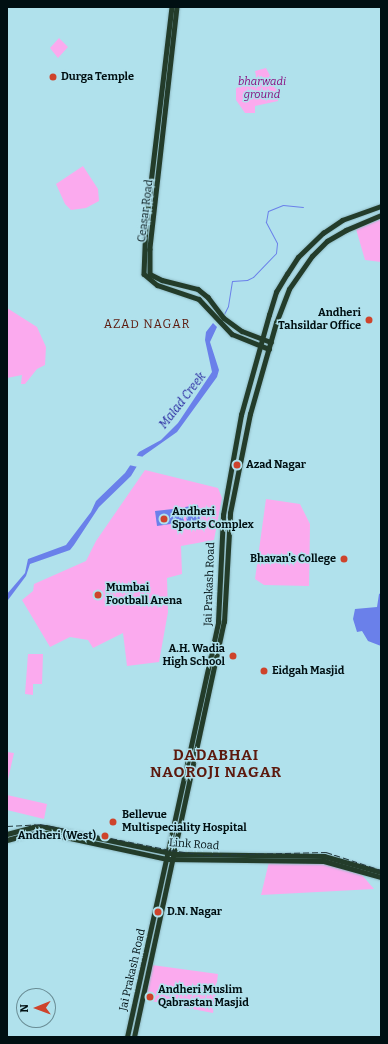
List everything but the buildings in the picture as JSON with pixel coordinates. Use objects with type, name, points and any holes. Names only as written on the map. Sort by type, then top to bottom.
[{"type":"main road","name":"Ceasar Road","points":[[172,7],[143,267],[150,281],[193,295],[212,307],[242,331],[270,342]]},
{"type":"main road","name":"Ceasar Road","points":[[177,7],[149,269],[154,277],[198,289],[212,307],[218,320],[232,334],[269,349]]},
{"type":"main road","name":"Jai Prakash Road","points":[[127,1037],[218,622],[223,515],[241,415],[276,292],[298,257],[323,233],[342,220],[381,206]]},
{"type":"main road","name":"Jai Prakash Road","points":[[134,1037],[174,860],[224,622],[230,513],[250,414],[270,342],[289,289],[312,256],[327,241],[346,230],[381,215]]},
{"type":"main road","name":"Link Road","points":[[7,834],[34,827],[46,827],[175,854],[324,856],[381,872]]},
{"type":"main road","name":"Link Road","points":[[7,840],[30,834],[47,833],[174,860],[324,861],[381,877]]},
{"type":"green space","points":[[59,38],[68,47],[58,58],[50,48]]},
{"type":"green space","name":"bharwadi ground","points":[[266,68],[277,89],[278,101],[255,106],[255,113],[245,113],[236,100],[236,88],[248,85],[256,76],[255,71]]},
{"type":"green space","points":[[83,166],[98,189],[99,201],[86,208],[71,210],[65,204],[56,184]]},
{"type":"green space","points":[[381,219],[381,262],[365,260],[356,229]]},
{"type":"green space","points":[[7,308],[37,327],[46,347],[45,365],[37,369],[25,384],[21,384],[22,375],[7,378]]},
{"type":"green space","points":[[145,470],[218,488],[222,498],[214,540],[181,546],[182,574],[167,578],[168,612],[159,662],[127,666],[123,633],[93,648],[88,640],[70,637],[50,647],[22,600],[33,591],[34,584],[86,561],[96,541]]},
{"type":"green space","points":[[266,499],[300,504],[310,524],[309,586],[264,585],[255,579]]},
{"type":"green space","points":[[28,654],[43,654],[42,684],[33,684],[33,695],[25,694]]},
{"type":"green space","points":[[7,752],[14,753],[7,784]]},
{"type":"green space","points":[[7,795],[47,804],[44,819],[7,810]]},
{"type":"green space","points":[[269,862],[325,863],[362,875],[374,889],[261,895]]},
{"type":"green space","points":[[152,965],[218,974],[213,1013],[146,1000]]},
{"type":"water","points":[[213,323],[217,327],[210,342],[219,370],[217,377],[177,432],[143,456],[131,476],[99,507],[70,550],[30,564],[26,576],[8,600],[7,636],[7,594],[25,573],[28,559],[66,545],[91,512],[96,501],[125,473],[139,452],[161,440],[178,423],[212,372],[205,340],[206,332]]},
{"type":"water","points":[[198,505],[200,520],[187,522],[185,507]]},
{"type":"water","points":[[182,508],[184,522],[157,526],[155,511]]},
{"type":"water","points":[[381,593],[381,646],[368,641],[362,631],[357,632],[353,619],[355,609],[377,607],[379,594]]},
{"type":"pier","points":[[134,455],[144,457],[138,467],[129,465]]},
{"type":"waterway","name":"Malad Creek","points":[[224,314],[228,306],[232,281],[247,280],[253,277],[276,253],[277,243],[266,222],[268,211],[283,205],[303,207]]},
{"type":"waterway","name":"Malad Creek","points":[[175,427],[183,417]]},
{"type":"railway","points":[[7,826],[40,824],[170,850],[204,855],[326,852],[381,870]]},
{"type":"place","name":"Durga Temple","points":[[53,77]]},
{"type":"place","name":"Andheri Tahsildar Office","points":[[369,320]]},
{"type":"place","name":"Azad Nagar","points":[[237,465]]},
{"type":"place","name":"Andheri Sports Complex","points":[[164,519]]},
{"type":"place","name":"Bhavan's College","points":[[344,559]]},
{"type":"place","name":"Mumbai Football Arena","points":[[98,595]]},
{"type":"place","name":"A.H. Wadia High School","points":[[233,656]]},
{"type":"place","name":"Eidgah Masjid","points":[[264,671]]},
{"type":"place","name":"Bellevue Multispeciality Hospital","points":[[113,822]]},
{"type":"place","name":"Andheri (West)","points":[[105,836]]},
{"type":"place","name":"D.N. Nagar","points":[[158,912]]},
{"type":"place","name":"Andheri Muslim Qabrastan Masjid","points":[[150,997]]},
{"type":"district","name":"AZAD NAGAR","points":[[147,325]]},
{"type":"district","name":"DADABHAI NAOROJI NAGAR","points":[[216,764]]}]
